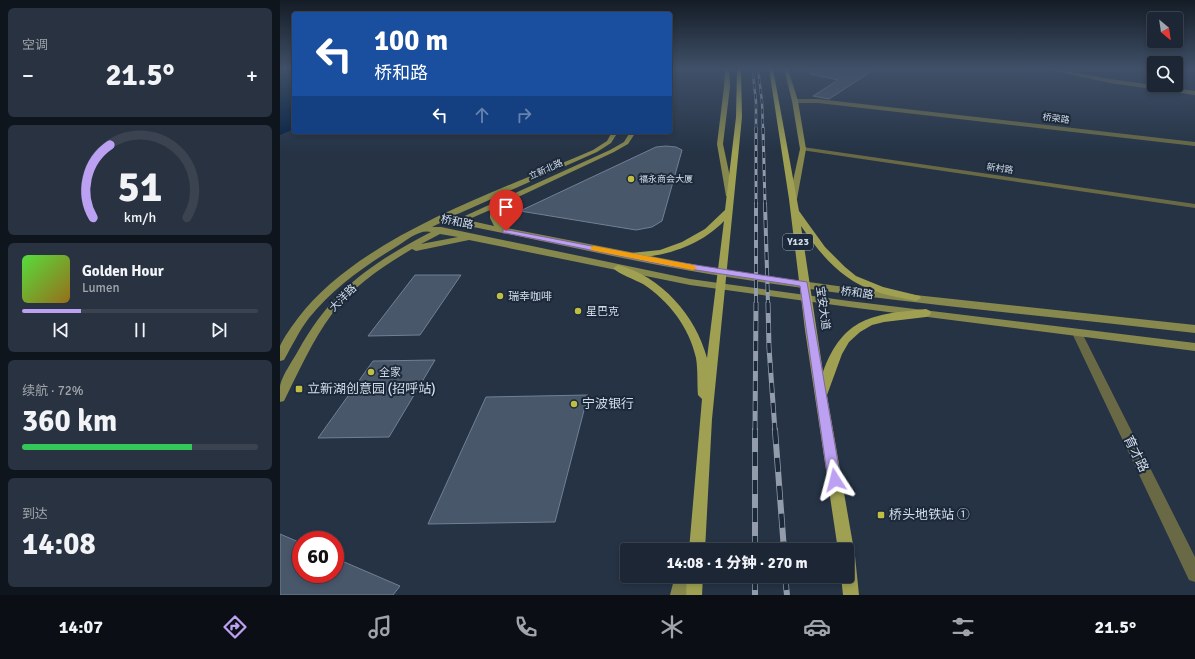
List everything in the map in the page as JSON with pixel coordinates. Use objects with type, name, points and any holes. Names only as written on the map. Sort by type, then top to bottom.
[{"type":"main road","points":[[726,97],[720,144],[730,196]]},
{"type":"main road","points":[[697,543],[706,418],[739,117],[740,97]]},
{"type":"main road","name":"宝安大道","points":[[776,97],[793,199],[806,299],[845,543]]},
{"type":"main road","name":"Y123","points":[[793,199],[803,149],[794,97]]},
{"type":"main road","name":"立新北路","points":[[425,228],[444,218],[595,151],[609,142],[614,134]]},
{"type":"main road","name":"立新北路","points":[[439,230],[612,151],[626,143],[632,134]]},
{"type":"main road","points":[[499,202],[494,207],[493,216],[498,226],[506,231]]},
{"type":"main road","points":[[631,256],[666,251],[689,242],[708,232],[720,222],[729,210]]},
{"type":"main road","points":[[794,212],[830,259],[850,276],[880,290],[916,298]]},
{"type":"main road","name":"桥和路","points":[[444,218],[722,273],[916,298],[1195,329]]},
{"type":"main road","name":"桥和路","points":[[425,228],[618,268],[721,287],[806,299],[1195,347]]},
{"type":"main road","name":"大洋路","points":[[280,357],[305,317],[334,286],[379,253],[425,228]]},
{"type":"main road","name":"大洋路","points":[[280,397],[310,339],[329,310],[364,278],[399,254],[439,230]]},
{"type":"main road","points":[[399,254],[436,243],[464,239],[480,239]]},
{"type":"main road","points":[[618,268],[643,279],[656,287],[677,308],[684,318],[700,353],[706,418]]},
{"type":"main road","points":[[821,397],[828,371],[835,355],[843,341],[853,331],[863,324],[878,319],[895,315],[926,313]]},
{"type":"main road","points":[[691,543],[700,505]]},
{"type":"main road","points":[[678,595],[681,583]]},
{"type":"main road","points":[[694,595],[695,583]]},
{"type":"main road","points":[[850,583],[851,595]]},
{"type":"main road","points":[[852,583],[855,595]]},
{"type":"street","name":"桥荣路","points":[[795,101],[818,101],[912,111],[1195,144]]},
{"type":"street","name":"新村路","points":[[803,149],[1195,206]]},
{"type":"street","name":"育才路","points":[[1077,333],[1195,574]]},
{"type":"water","points":[[280,97],[292,97],[292,130],[280,135]]},
{"type":"building","points":[[817,97],[832,97],[829,99]]},
{"type":"building","name":"福永商会大厦","points":[[656,147],[676,147],[682,150],[662,221],[652,227],[636,230],[520,211]]},
{"type":"building","points":[[415,275],[461,275],[420,335],[368,336]]},
{"type":"building","points":[[435,360],[389,437],[318,438],[373,361]]},
{"type":"building","points":[[588,395],[555,522],[428,524],[486,397]]},
{"type":"building","points":[[280,534],[292,539],[292,583],[344,583],[344,562],[400,586],[393,595],[280,595]]},
{"type":"railway","points":[[755,97],[756,303]]},
{"type":"railway","points":[[761,97],[763,129]]},
{"type":"railway","points":[[763,128],[765,205]]},
{"type":"railway","points":[[765,204],[768,304]]},
{"type":"railway","points":[[755,431],[756,303]]},
{"type":"railway","points":[[768,303],[769,348],[775,431]]},
{"type":"railway","points":[[775,430],[783,543]]},
{"type":"railway","points":[[755,431],[755,543]]},
{"type":"railway","points":[[755,583],[755,595]]},
{"type":"railway","points":[[786,583],[787,595]]},
{"type":"slow traffic","points":[[594,249],[693,268]]},
{"type":"place","name":"福永商会大厦","points":[[631,179]]},
{"type":"place","name":"瑞幸咖啡","points":[[500,296]]},
{"type":"place","name":"星巴克","points":[[578,311]]},
{"type":"place","name":"全家","points":[[371,372]]},
{"type":"place","name":"立新湖创意园 (招呼站)","points":[[299,389]]},
{"type":"place","name":"宁波银行","points":[[574,404]]},
{"type":"place","name":"桥头地铁站 ①","points":[[881,515]]},
{"type":"route","points":[[506,231],[670,264],[722,273],[804,284],[810,330],[835,480]]}]
